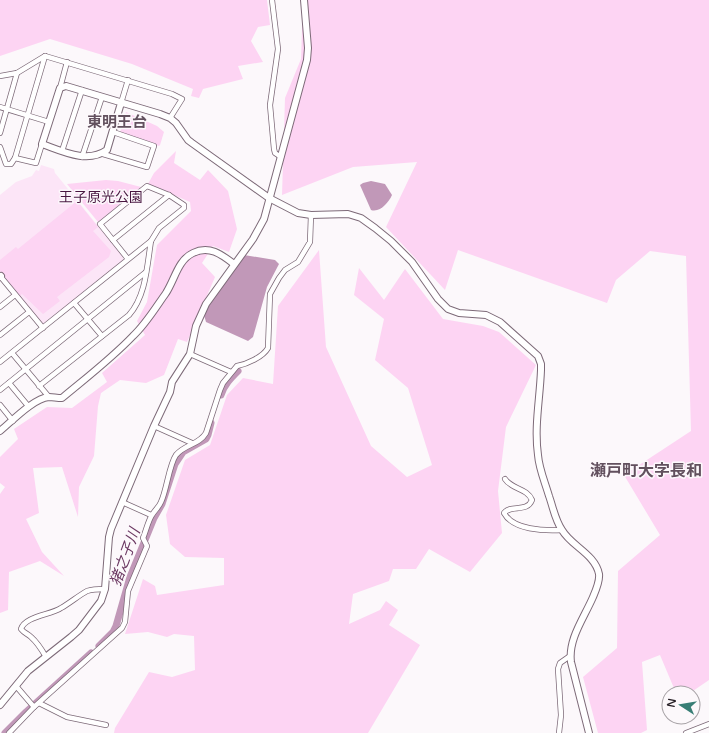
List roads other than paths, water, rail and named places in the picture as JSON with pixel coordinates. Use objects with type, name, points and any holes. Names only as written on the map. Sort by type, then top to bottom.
[{"type":"street","points":[[272,0],[278,55],[270,105],[274,149],[275,153],[281,157]]},
{"type":"street","points":[[0,705],[28,671],[79,630],[101,601],[105,589],[109,537],[122,502],[176,375],[190,354],[200,314],[259,228],[264,218],[268,198],[281,157],[307,60],[308,48],[304,0]]},
{"type":"street","points":[[0,147],[6,164],[11,164],[15,158],[26,116],[45,56]]},
{"type":"street","points":[[0,76],[17,72],[45,56],[128,80],[172,94],[182,99],[170,118]]},
{"type":"street","points":[[15,158],[36,163],[68,62]]},
{"type":"street","points":[[0,133],[17,72]]},
{"type":"street","points":[[42,144],[82,157],[102,154],[107,150],[128,80]]},
{"type":"street","points":[[60,88],[66,86],[82,90],[170,118],[192,143],[268,198],[298,213],[311,215],[339,213],[361,218],[382,233],[401,250],[420,272],[442,305],[459,313],[478,314],[493,317],[536,353],[540,360],[542,370],[537,433],[538,456],[555,514],[562,530],[566,536],[593,562],[599,578],[595,592],[573,639],[570,650],[570,656],[590,733]]},
{"type":"street","points":[[62,150],[82,90]]},
{"type":"street","points":[[82,157],[102,96]]},
{"type":"street","points":[[0,108],[49,122]]},
{"type":"street","points":[[102,154],[147,167],[154,146],[112,132]]},
{"type":"street","points":[[0,362],[151,241],[159,228],[184,208],[184,205],[147,186],[100,224],[128,259]]},
{"type":"street","points":[[113,240],[169,196]]},
{"type":"street","points":[[10,733],[32,706],[39,703],[122,628],[125,622],[128,591],[147,546],[144,542],[151,516],[161,503],[172,463],[176,455],[182,449],[202,439],[206,433],[220,390],[231,372],[237,366],[262,355],[268,348],[270,294],[285,270],[298,262],[310,242],[311,215]]},
{"type":"street","points":[[40,386],[136,308],[146,272],[151,241]]},
{"type":"street","points":[[0,431],[41,399],[49,397],[62,398],[116,353],[135,335],[167,292],[183,261],[188,256],[200,251],[216,251],[234,264]]},
{"type":"street","points":[[0,390],[146,272]]},
{"type":"street","points":[[0,276],[43,328]]},
{"type":"street","points":[[0,307],[15,295]]},
{"type":"street","points":[[74,303],[102,336]]},
{"type":"street","points":[[0,335],[29,312]]},
{"type":"street","points":[[12,353],[49,397]]},
{"type":"street","points":[[190,354],[231,372]]},
{"type":"street","points":[[9,383],[29,407]]},
{"type":"street","points":[[0,405],[13,421]]},
{"type":"street","points":[[154,426],[192,443]]},
{"type":"street","points":[[505,480],[508,484],[529,494],[532,500],[530,505],[526,507],[509,508],[505,511],[504,513],[510,520],[524,527],[537,530],[562,530]]},
{"type":"street","points":[[122,502],[151,516]]},
{"type":"street","points":[[46,657],[38,645],[22,632],[21,629],[24,623],[60,609],[87,591],[92,589],[105,589]]},
{"type":"street","points":[[559,733],[561,715],[558,669],[560,663],[570,656]]},
{"type":"street","points":[[16,686],[32,706]]},
{"type":"street","points":[[39,703],[67,717],[106,725]]},
{"type":"street","points":[[686,733],[709,724]]},
{"type":"waterway","name":"猪之子川","points":[[221,395],[230,379],[238,371]]},
{"type":"waterway","name":"猪之子川","points":[[99,646],[113,632],[116,626],[130,577],[154,518],[162,504],[175,464],[183,452],[206,439],[211,423]]},
{"type":"waterway","name":"猪之子川","points":[[5,733],[91,653]]},
{"type":"district","name":"東明王台","points":[[117,122]]},
{"type":"district","name":"瀬戸町大字長和","points":[[646,470]]},
{"type":"park label","name":"王子原光公園","points":[[101,197]]}]
